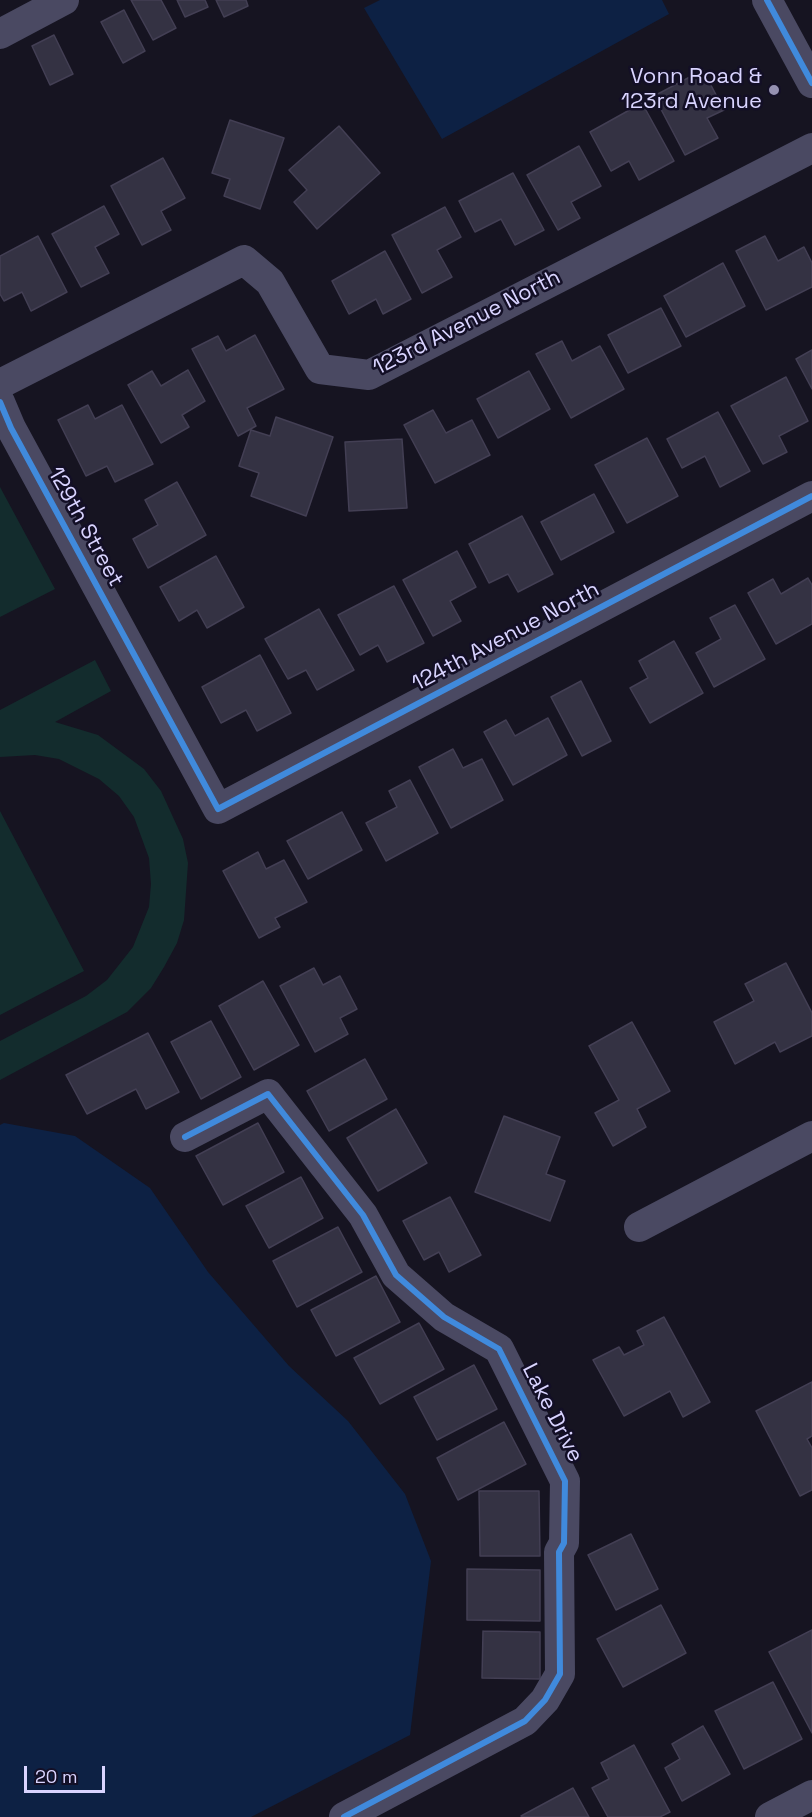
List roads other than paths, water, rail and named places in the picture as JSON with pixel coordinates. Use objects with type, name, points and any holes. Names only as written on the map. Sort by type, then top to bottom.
[{"type":"street","points":[[0,34],[63,0]]},
{"type":"street","points":[[767,0],[812,83]]},
{"type":"street","name":"123rd Avenue North","points":[[0,384],[244,260],[270,282],[320,369],[369,375],[812,148]]},
{"type":"street","name":"129th Street","points":[[0,402],[11,428],[218,809]]},
{"type":"street","name":"124th Avenue North","points":[[218,809],[812,496]]},
{"type":"street","name":"Lake Drive","points":[[185,1137],[268,1094],[363,1215],[396,1275],[444,1317],[499,1349],[566,1481],[564,1543],[559,1552],[560,1674],[545,1700],[525,1721],[344,1817]]},
{"type":"street","points":[[639,1227],[812,1136]]},
{"type":"street","points":[[770,1817],[812,1795]]},
{"type":"water","points":[[380,0],[662,0],[669,14],[442,139],[364,8]]},
{"type":"water","points":[[4,1123],[75,1136],[150,1188],[208,1272],[289,1366],[348,1421],[405,1494],[431,1561],[410,1735],[251,1817],[0,1817],[0,1125]]},
{"type":"place","name":"Vonn Road & 123rd Avenue","points":[[774,90]]}]
